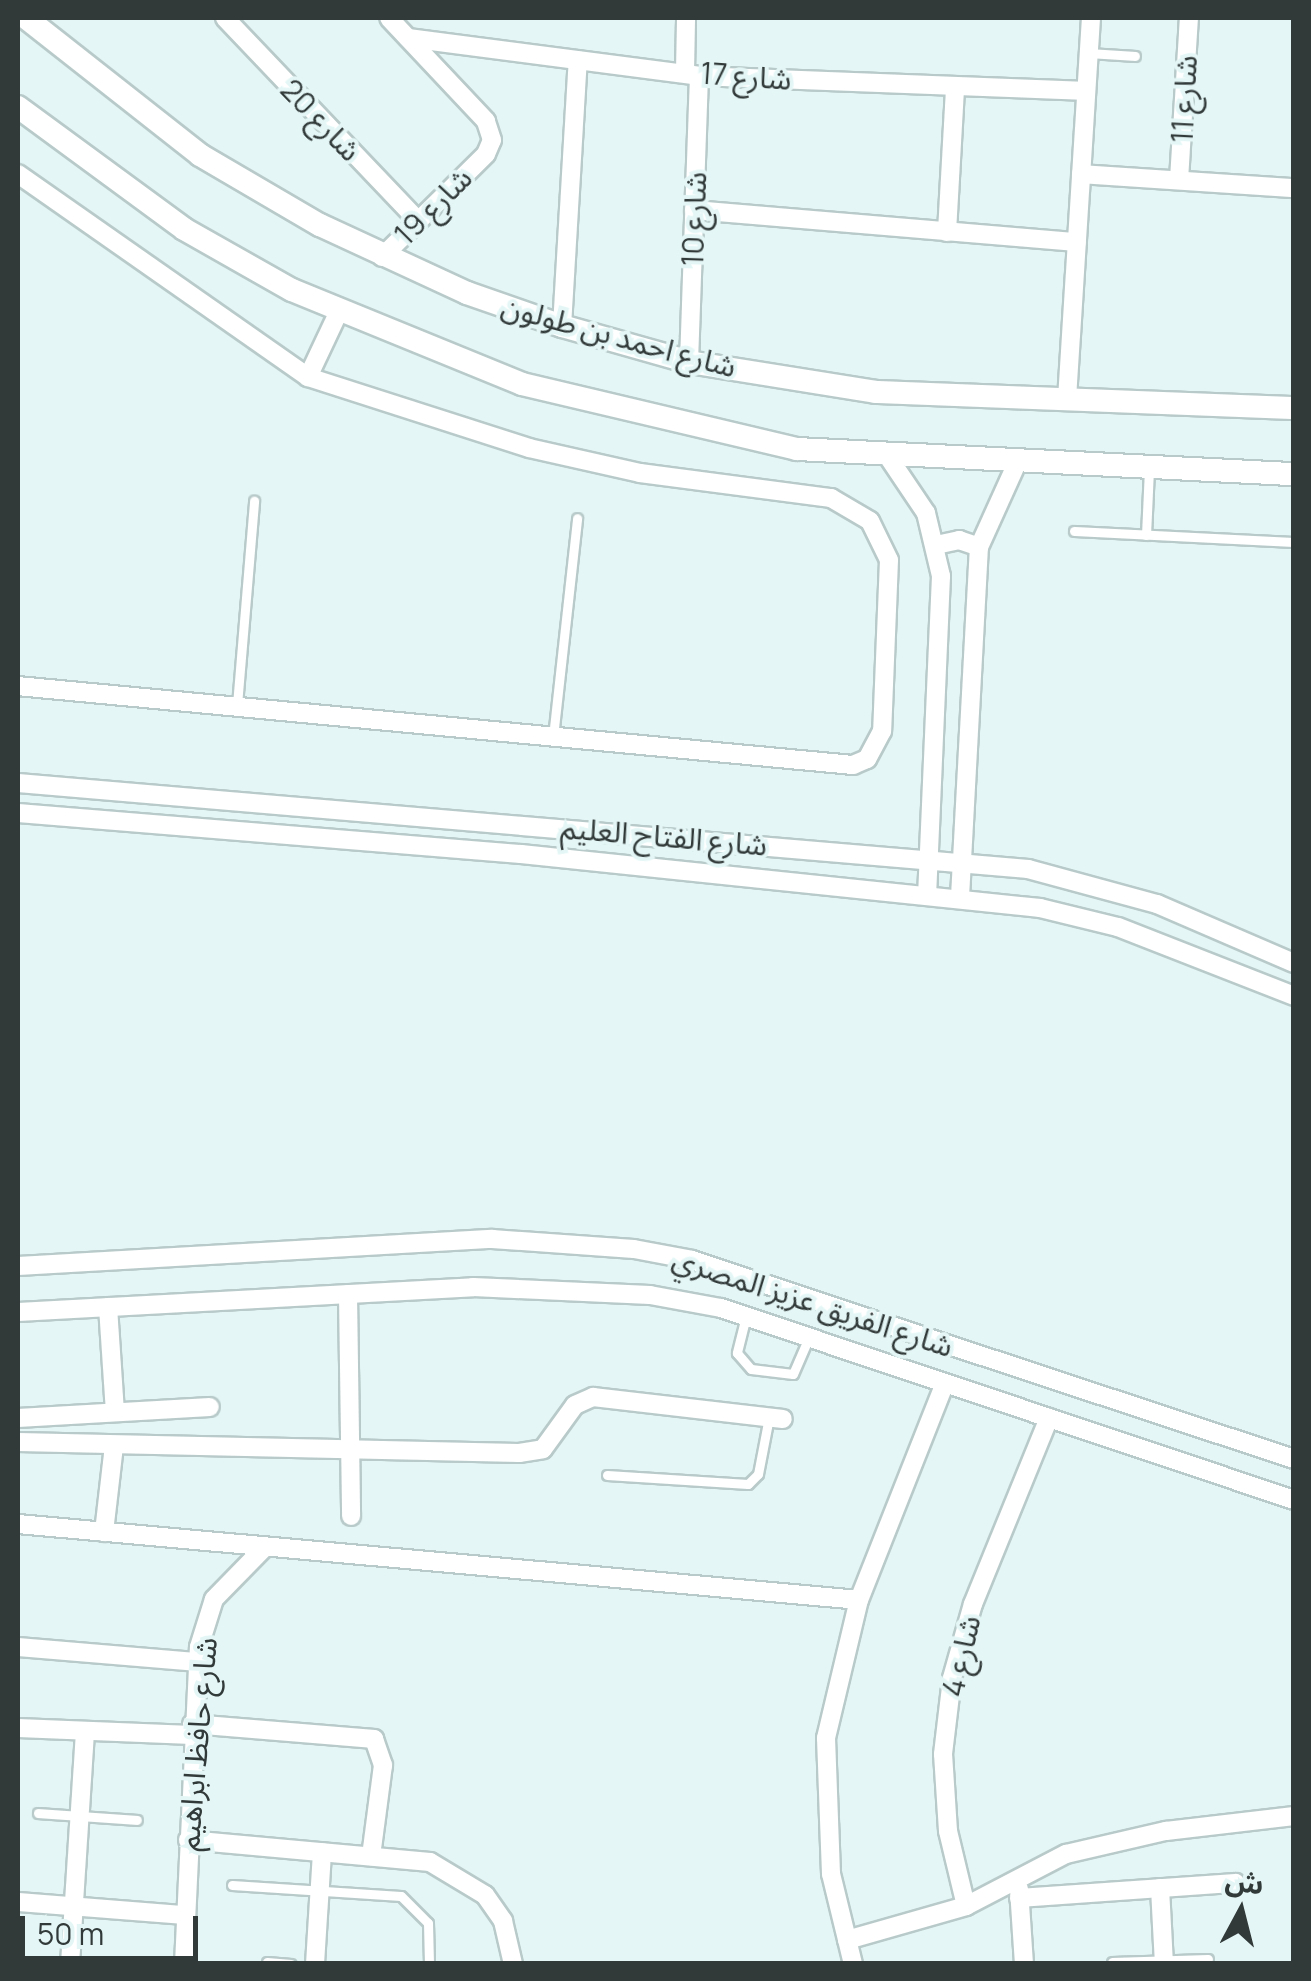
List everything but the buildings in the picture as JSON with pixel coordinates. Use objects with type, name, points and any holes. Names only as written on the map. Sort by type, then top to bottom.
[{"type":"street","name":"شارع احمد بن طولون","points":[[26,18],[200,155],[382,257],[562,326],[689,362],[876,392],[1294,408]]},
{"type":"street","name":"شارع 20","points":[[225,18],[418,221]]},
{"type":"street","name":"شارع 19","points":[[382,257],[486,154],[492,134],[389,18]]},
{"type":"street","name":"شارع 10","points":[[686,18],[692,74],[694,210],[689,362]]},
{"type":"street","points":[[1067,399],[1091,18]]},
{"type":"street","name":"شارع 11","points":[[1179,180],[1189,18]]},
{"type":"street","name":"شارع 17","points":[[408,38],[692,74],[1086,91]]},
{"type":"street","points":[[562,326],[578,60]]},
{"type":"street","points":[[947,232],[955,86]]},
{"type":"street","points":[[18,107],[184,228],[339,311],[522,384],[646,418],[797,449],[889,458],[1294,474]]},
{"type":"street","points":[[18,174],[308,377],[529,448],[640,473],[832,498],[852,506],[882,539],[890,560],[882,732],[867,758],[837,765],[18,686]]},
{"type":"street","points":[[1081,174],[1294,188]]},
{"type":"street","points":[[694,210],[1077,242]]},
{"type":"street","points":[[308,377],[339,311]]},
{"type":"street","points":[[889,458],[910,484],[936,545],[927,893]]},
{"type":"street","points":[[960,896],[979,548],[1017,463]]},
{"type":"street","points":[[936,545],[959,540],[979,548]]},
{"type":"street","points":[[932,778],[947,783],[967,766]]},
{"type":"street","name":"شارع الفتاح العليم","points":[[18,783],[962,861],[1093,884],[1294,962]]},
{"type":"street","name":"شارع الفتاح العليم","points":[[18,813],[960,896],[1118,927],[1294,996]]},
{"type":"street","name":"شارع الفريق عزيز المصري","points":[[18,1266],[492,1239],[634,1249],[692,1260],[1294,1459]]},
{"type":"street","name":"شارع الفريق عزيز المصري","points":[[18,1312],[348,1294],[572,1287],[650,1295],[746,1316],[1294,1500]]},
{"type":"street","points":[[348,1294],[351,1516]]},
{"type":"street","points":[[108,1307],[116,1412]]},
{"type":"street","points":[[853,1964],[824,1806],[826,1738],[859,1600],[945,1383]]},
{"type":"street","points":[[18,1442],[350,1452],[543,1450],[575,1405],[593,1396],[776,1418]]},
{"type":"street","points":[[18,1418],[210,1407]]},
{"type":"street","name":"شارع 4","points":[[966,1906],[948,1831],[943,1754],[952,1678],[973,1604],[1050,1418]]},
{"type":"street","points":[[104,1532],[114,1446]]},
{"type":"street","points":[[18,1524],[859,1600]]},
{"type":"street","name":"شارع حافظ ابراهيم","points":[[184,1964],[198,1662],[214,1600],[265,1547]]},
{"type":"street","points":[[18,1648],[198,1662]]},
{"type":"street","points":[[18,1728],[192,1730],[374,1739],[383,1766],[370,1856]]},
{"type":"street","points":[[70,1964],[85,1731]]},
{"type":"street","points":[[847,1940],[966,1906],[1018,1878],[1097,1846],[1294,1816]]},
{"type":"street","points":[[188,1840],[430,1862],[460,1874],[503,1922],[514,1964]]},
{"type":"street","points":[[315,1964],[322,1852]]},
{"type":"street","points":[[1018,1878],[1024,1964]]},
{"type":"street","points":[[1020,1898],[1236,1883]]},
{"type":"street","points":[[1160,1888],[1164,1962]]},
{"type":"street","points":[[18,1902],[184,1915]]},
{"type":"lane","points":[[1089,53],[1135,56]]},
{"type":"lane","points":[[1146,535],[1149,468]]},
{"type":"lane","points":[[236,705],[254,501]]},
{"type":"lane","points":[[553,737],[577,518]]},
{"type":"lane","points":[[1074,531],[1294,542]]},
{"type":"lane","points":[[746,1316],[738,1353],[752,1368],[793,1374],[809,1337]]},
{"type":"lane","points":[[607,1475],[748,1484],[758,1474],[776,1418]]},
{"type":"lane","points":[[38,1813],[137,1820]]},
{"type":"lane","points":[[232,1886],[401,1896],[418,1907],[428,1923],[429,1964]]},
{"type":"lane","points":[[1112,1962],[1208,1959]]},
{"type":"lane","points":[[267,1962],[291,1964]]}]
